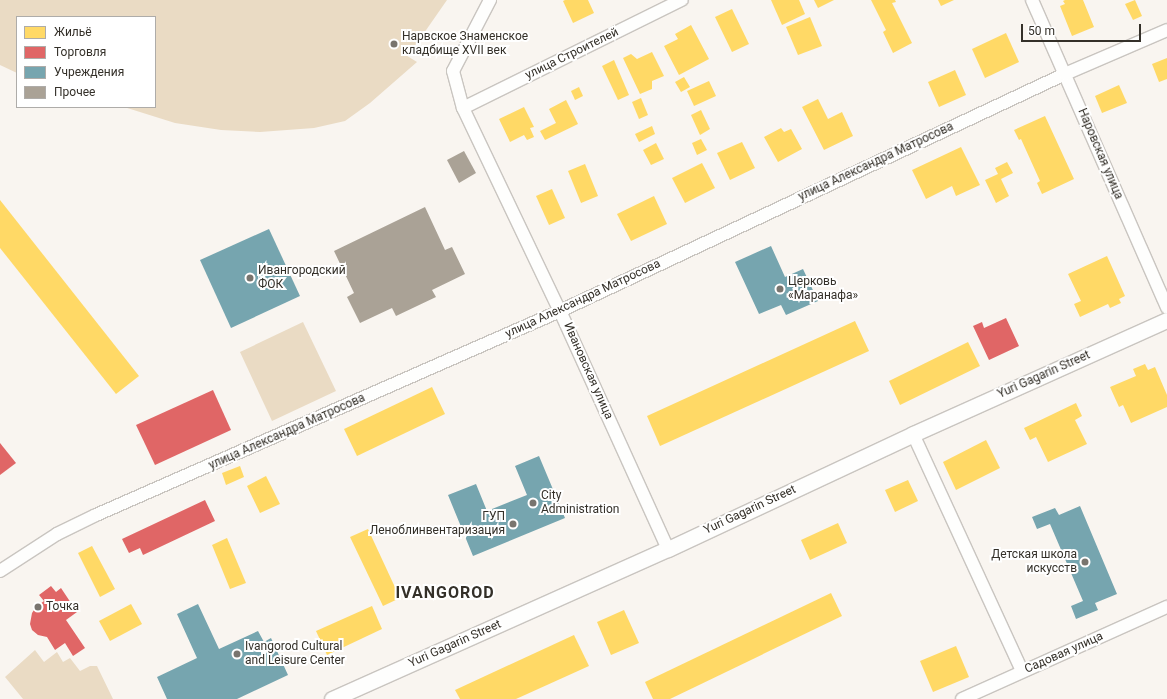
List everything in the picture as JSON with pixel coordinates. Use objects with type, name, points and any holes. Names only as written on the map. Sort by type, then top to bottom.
[{"type":"street","name":"Ивановская улица","points":[[490,0],[453,70],[463,108],[560,310],[668,549]]},
{"type":"street","name":"улица Строителей","points":[[463,108],[682,0]]},
{"type":"street","name":"Наровская улица","points":[[1032,0],[1167,308]]},
{"type":"street","name":"улица Александра Матросова","points":[[0,570],[57,534],[96,515],[560,310],[1065,74],[1167,30]]},
{"type":"street","name":"Yuri Gagarin Street","points":[[332,699],[668,549],[913,434],[1167,320]]},
{"type":"street","points":[[913,434],[1022,671]]},
{"type":"street","name":"Садовая улица","points":[[962,699],[1167,607]]},
{"type":"shaded area","points":[[0,0],[447,0],[415,46],[404,54],[417,62],[370,103],[345,121],[314,128],[260,132],[221,130],[175,123],[127,108],[156,108],[156,16],[16,16],[16,73],[0,65]]},
{"type":"shaded area","points":[[303,322],[336,391],[272,421],[240,352]]},
{"type":"shaded area","points":[[35,650],[44,662],[57,652],[63,662],[70,658],[80,671],[90,666],[97,666],[113,699],[23,699],[5,677]]},
{"type":"building: Жильё","points":[[588,0],[594,13],[573,23],[563,1]]},
{"type":"building: Жильё","points":[[771,0],[799,0],[805,14],[782,25]]},
{"type":"building: Жильё","points":[[814,0],[834,0],[818,8]]},
{"type":"building: Жильё","points":[[871,0],[895,0],[896,2],[892,3],[912,43],[893,53],[883,32],[886,30]]},
{"type":"building: Жильё","points":[[938,0],[954,0],[941,6]]},
{"type":"building: Жильё","points":[[1083,0],[1094,27],[1072,36],[1060,6],[1065,4],[1063,1]]},
{"type":"building: Жильё","points":[[1135,0],[1142,16],[1133,20],[1125,4]]},
{"type":"building: Жильё","points":[[732,9],[749,44],[732,52],[715,17]]},
{"type":"building: Жильё","points":[[810,17],[822,46],[798,55],[786,27]]},
{"type":"building: Жильё","points":[[691,25],[709,59],[679,75],[664,46],[678,39],[675,34]]},
{"type":"building: Жильё","points":[[1006,33],[1019,62],[985,78],[972,49]]},
{"type":"building: Жильё","points":[[652,52],[664,76],[652,81],[652,89],[640,94],[623,58],[631,54],[637,59]]},
{"type":"building: Жильё","points":[[1167,58],[1167,79],[1159,82],[1152,64]]},
{"type":"building: Жильё","points":[[614,60],[629,95],[618,100],[602,66]]},
{"type":"building: Жильё","points":[[955,70],[966,95],[939,107],[928,82]]},
{"type":"building: Жильё","points":[[684,77],[690,87],[681,92],[675,82]]},
{"type":"building: Жильё","points":[[709,81],[716,96],[694,106],[687,91]]},
{"type":"building: Жильё","points":[[1119,85],[1127,103],[1102,113],[1095,96]]},
{"type":"building: Жильё","points":[[579,87],[583,96],[575,100],[571,91]]},
{"type":"building: Жильё","points":[[641,98],[648,115],[639,119],[632,102]]},
{"type":"building: Жильё","points":[[818,99],[828,119],[842,112],[853,136],[824,150],[802,107]]},
{"type":"building: Жильё","points":[[566,100],[578,124],[545,140],[540,131],[556,123],[549,109]]},
{"type":"building: Жильё","points":[[524,107],[534,127],[530,128],[534,137],[527,140],[524,135],[510,142],[499,119]]},
{"type":"building: Жильё","points":[[701,110],[710,129],[700,135],[691,115]]},
{"type":"building: Жильё","points":[[1045,116],[1074,179],[1042,194],[1037,183],[1040,181],[1021,139],[1019,140],[1014,130]]},
{"type":"building: Жильё","points":[[652,126],[655,134],[639,142],[635,134]]},
{"type":"building: Жильё","points":[[781,128],[784,132],[791,129],[802,149],[778,162],[764,137]]},
{"type":"building: Жильё","points":[[701,139],[707,150],[697,155],[692,143]]},
{"type":"building: Жильё","points":[[742,142],[755,168],[730,180],[717,153]]},
{"type":"building: Жильё","points":[[656,143],[664,159],[651,165],[643,150]]},
{"type":"building: Жильё","points":[[961,147],[980,185],[956,196],[952,186],[926,199],[912,170]]},
{"type":"building: Жильё","points":[[1007,162],[1013,173],[1001,179],[1009,196],[996,203],[985,180],[998,174],[995,168]]},
{"type":"building: Жильё","points":[[702,163],[715,188],[685,203],[672,178]]},
{"type":"building: Жильё","points":[[585,164],[598,196],[581,203],[568,171]]},
{"type":"building: Жильё","points":[[552,189],[565,218],[549,225],[536,196]]},
{"type":"building: Жильё","points":[[654,196],[667,224],[631,241],[617,214]]},
{"type":"building: Жильё","points":[[0,200],[139,376],[116,394],[0,248]]},
{"type":"building: Жильё","points":[[1107,256],[1125,296],[1119,299],[1121,303],[1110,308],[1108,304],[1080,317],[1074,304],[1081,301],[1068,274]]},
{"type":"building: Жильё","points":[[855,321],[869,351],[660,446],[647,416]]},
{"type":"building: Жильё","points":[[968,342],[980,366],[900,405],[889,381]]},
{"type":"building: Жильё","points":[[1145,364],[1148,370],[1155,367],[1167,395],[1167,407],[1131,423],[1123,405],[1119,407],[1110,387],[1136,376],[1133,369]]},
{"type":"building: Жильё","points":[[432,387],[445,414],[357,456],[344,429]]},
{"type":"building: Жильё","points":[[1076,403],[1082,416],[1075,420],[1087,444],[1048,462],[1036,437],[1030,440],[1024,428]]},
{"type":"building: Жильё","points":[[986,440],[1000,468],[956,490],[943,462]]},
{"type":"building: Жильё","points":[[240,466],[244,477],[226,485],[222,473]]},
{"type":"building: Жильё","points":[[266,476],[280,504],[260,513],[247,486]]},
{"type":"building: Жильё","points":[[908,480],[918,501],[895,512],[885,490]]},
{"type":"building: Жильё","points":[[838,523],[847,543],[810,560],[801,540]]},
{"type":"building: Жильё","points":[[368,529],[400,598],[383,606],[350,537]]},
{"type":"building: Жильё","points":[[227,538],[246,583],[230,589],[212,545]]},
{"type":"building: Жильё","points":[[92,546],[115,589],[100,597],[78,553]]},
{"type":"building: Жильё","points":[[831,593],[842,616],[670,699],[653,699],[645,682]]},
{"type":"building: Жильё","points":[[131,604],[142,624],[110,641],[99,621]]},
{"type":"building: Жильё","points":[[372,606],[382,629],[327,655],[316,631]]},
{"type":"building: Жильё","points":[[624,610],[639,643],[611,655],[597,622]]},
{"type":"building: Жильё","points":[[574,635],[589,666],[516,699],[460,699],[455,690]]},
{"type":"building: Жильё","points":[[956,646],[969,677],[933,692],[920,661]]},
{"type":"building: Торговля","points":[[1006,318],[1019,346],[989,360],[973,326],[982,322],[984,328]]},
{"type":"building: Торговля","points":[[213,390],[231,430],[155,465],[136,425]]},
{"type":"building: Торговля","points":[[0,443],[16,463],[0,475]]},
{"type":"building: Торговля","points":[[205,500],[215,521],[143,555],[140,548],[129,553],[122,539]]},
{"type":"building: Торговля","points":[[51,586],[56,592],[61,588],[77,612],[66,620],[85,648],[73,656],[65,643],[55,650],[47,637],[38,635],[32,630],[30,624],[32,613],[36,607],[44,601],[39,595]]},
{"type":"building: Учреждения","name":"Ивангородский ФОК","points":[[269,229],[300,296],[231,328],[200,260]]},
{"type":"building: Учреждения","name":"Церковь «Маранафа»","points":[[771,246],[785,277],[803,269],[818,301],[786,315],[781,305],[759,314],[735,262]]},
{"type":"building: Учреждения","name":"City Administration","points":[[539,456],[565,518],[473,556],[448,495],[476,484],[487,511],[527,495],[515,466]]},
{"type":"building: Учреждения","name":"Детская школа искусств","points":[[1080,506],[1117,594],[1095,603],[1098,610],[1076,619],[1071,606],[1083,601],[1050,524],[1037,529],[1032,517],[1055,508],[1059,515]]},
{"type":"building: Учреждения","name":"Ivangorod Cultural and Leisure Center","points":[[198,604],[219,649],[258,631],[264,642],[271,638],[288,675],[237,699],[167,699],[157,677],[197,658],[177,614]]},
{"type":"building: Прочее","points":[[464,151],[476,173],[459,183],[447,160]]},
{"type":"building: Прочее","points":[[425,207],[445,250],[452,247],[465,274],[432,290],[436,297],[396,316],[392,308],[360,323],[347,297],[354,293],[334,251]]},
{"type":"place","name":"Нарвское Знаменское кладбище XVII век","points":[[394,44]]},
{"type":"place","name":"Ивангородский ФОК","points":[[250,278]]},
{"type":"place","name":"Церковь «Маранафа»","points":[[780,289]]},
{"type":"place","name":"City Administration","points":[[533,503]]},
{"type":"place","name":"ГУП Леноблинвентаризация","points":[[513,524]]},
{"type":"place","name":"Детская школа искусств","points":[[1085,562]]},
{"type":"place","name":"Точка","points":[[38,607]]},
{"type":"place","name":"Ivangorod Cultural and Leisure Center","points":[[237,654]]},
{"type":"district","name":"IVANGOROD","points":[[445,593]]}]
